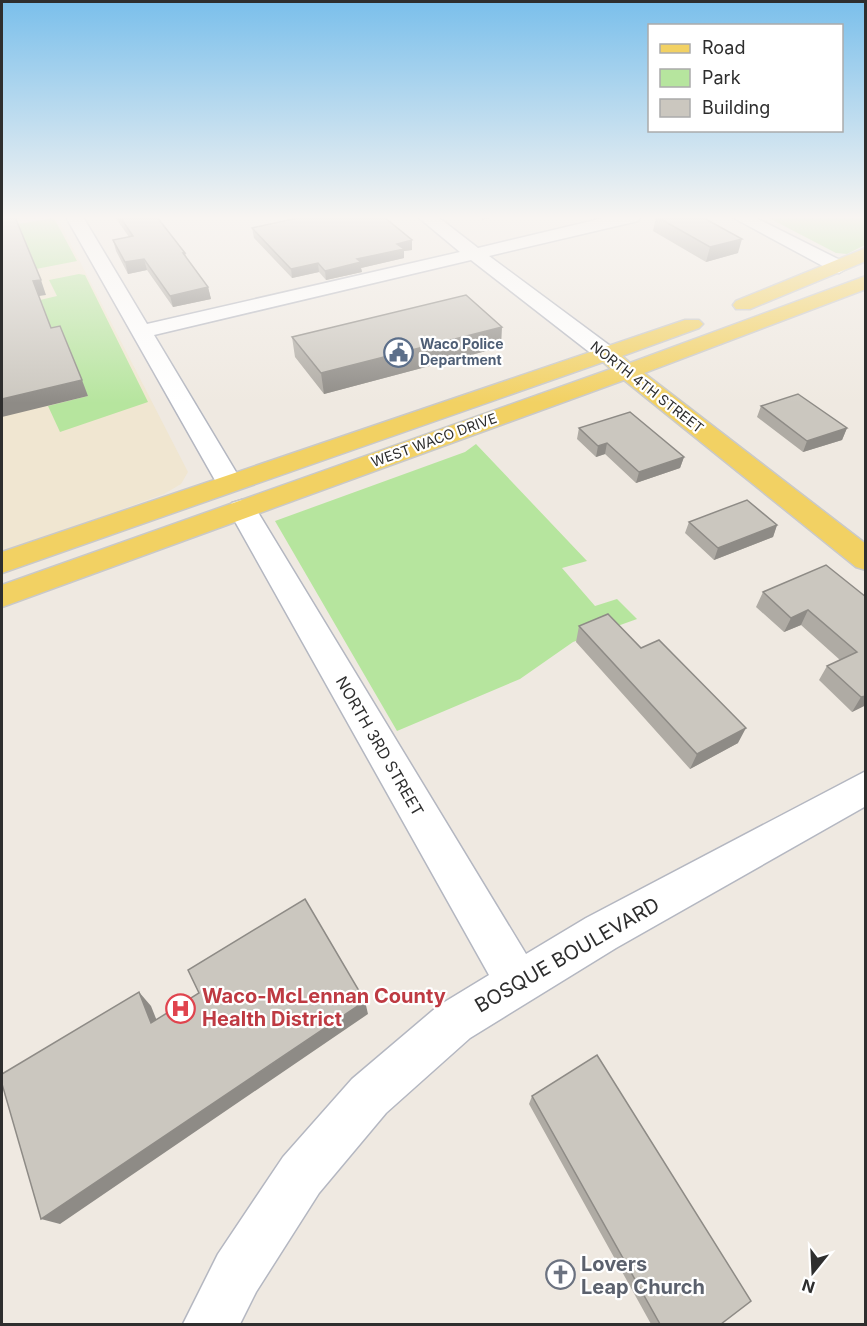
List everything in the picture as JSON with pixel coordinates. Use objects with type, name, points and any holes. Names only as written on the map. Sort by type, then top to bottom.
[{"type":"main road","name":"WEST WACO DRIVE","points":[[2,596],[235,495],[605,353],[718,315],[809,279]]},
{"type":"main road","name":"WEST WACO DRIVE","points":[[2,563],[235,495],[627,371],[866,282]]},
{"type":"main road","name":"NORTH 4TH STREET","points":[[605,353],[866,560]]},
{"type":"street","name":"NORTH 3RD STREET","points":[[110,279],[518,983]]},
{"type":"street","points":[[141,332],[368,279]]},
{"type":"street","name":"NORTH 4TH STREET","points":[[507,279],[605,353]]},
{"type":"street","name":"BOSQUE BOULEVARD","points":[[211,1324],[237,1273],[301,1175],[369,1096],[454,1022],[601,933],[866,788]]},
{"type":"shaded area","points":[[2,279],[89,279],[188,472],[181,484],[164,494],[2,553]]},
{"type":"green space","points":[[87,279],[148,402],[60,432],[48,406],[88,396],[57,344],[40,300],[57,296],[49,280]]},
{"type":"green space","points":[[476,444],[587,561],[562,568],[595,606],[617,599],[637,619],[573,642],[520,679],[397,731],[275,521],[465,452]]},
{"type":"building","points":[[2,279],[41,279],[33,281],[51,328],[60,326],[82,380],[2,399]]},
{"type":"building","points":[[158,279],[202,279],[208,287],[170,296]]},
{"type":"building","points":[[466,295],[502,327],[321,373],[292,337]]},
{"type":"building","points":[[798,394],[847,428],[807,441],[761,406]]},
{"type":"building","points":[[630,412],[684,457],[639,472],[607,443],[598,446],[579,428]]},
{"type":"building","points":[[747,500],[777,525],[718,548],[689,522]]},
{"type":"building","points":[[826,565],[866,597],[866,696],[861,697],[827,666],[857,652],[808,610],[791,618],[763,592]]},
{"type":"building","points":[[608,614],[641,648],[659,640],[746,728],[697,754],[579,626]]},
{"type":"building","points":[[305,899],[365,1001],[41,1219],[2,1084],[2,1074],[139,992],[151,1023],[199,993],[188,970]]},
{"type":"building","points":[[597,1055],[751,1301],[721,1324],[660,1324],[532,1096]]},
{"type":"place","name":"Waco Police Department","points":[[399,352]]},
{"type":"place","name":"Waco-McLennan County Health District","points":[[181,1008]]},
{"type":"place","name":"Lovers Leap Church","points":[[560,1275]]}]
